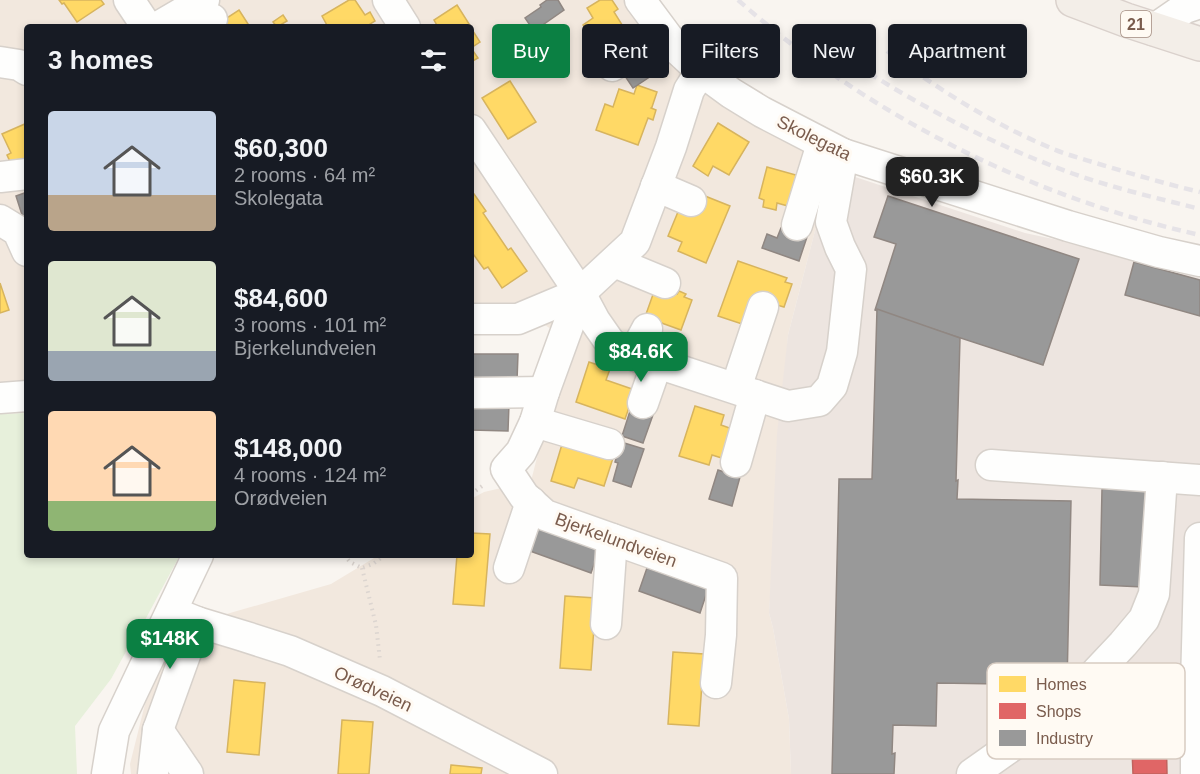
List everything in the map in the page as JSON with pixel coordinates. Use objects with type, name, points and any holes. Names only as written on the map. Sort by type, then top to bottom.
[{"type":"main road","name":"21","points":[[1073,0],[1153,30],[1200,44]]},
{"type":"street","points":[[129,0],[145,24]]},
{"type":"street","name":"Skolegata","points":[[640,0],[681,51]]},
{"type":"street","points":[[1153,30],[1185,8],[1200,3]]},
{"type":"street","points":[[170,24],[205,15]]},
{"type":"street","points":[[0,62],[24,68]]},
{"type":"street","name":"Bjerkelundveien","points":[[697,78],[658,141],[656,186],[635,242],[580,293],[535,422],[521,452],[506,469],[524,496],[545,515],[722,578],[721,635],[716,683]]},
{"type":"street","name":"Skolegata","points":[[711,78],[731,93],[755,123],[1068,226],[1159,252],[1200,261]]},
{"type":"street","points":[[474,136],[535,248],[580,293],[611,344],[645,359],[788,406],[819,401],[832,386],[842,352],[851,269],[831,222],[832,149]]},
{"type":"street","points":[[797,225],[832,149]]},
{"type":"street","points":[[0,177],[24,174]]},
{"type":"street","points":[[656,186],[691,201]]},
{"type":"street","points":[[614,262],[665,283]]},
{"type":"street","points":[[474,320],[518,319],[580,293]]},
{"type":"street","points":[[736,462],[751,394],[763,307]]},
{"type":"street","points":[[643,403],[647,330]]},
{"type":"street","points":[[474,393],[544,392]]},
{"type":"street","points":[[0,398],[24,396]]},
{"type":"street","points":[[535,422],[609,444]]},
{"type":"street","points":[[991,465],[1200,480]]},
{"type":"street","points":[[1105,663],[1144,619],[1154,594],[1161,477]]},
{"type":"street","points":[[509,568],[531,502]]},
{"type":"street","points":[[1196,774],[1200,538]]},
{"type":"street","points":[[606,624],[612,539]]},
{"type":"street","points":[[153,774],[158,730],[197,558]]},
{"type":"street","points":[[107,774],[114,731],[184,617]]},
{"type":"street","name":"Orødveien","points":[[184,617],[290,651],[382,691],[542,774]]},
{"type":"street","points":[[1185,686],[1196,684]]},
{"type":"street","points":[[158,730],[188,774]]},
{"type":"street","points":[[972,774],[993,759]]},
{"type":"path","points":[[347,558],[363,568],[381,558]]},
{"type":"path","points":[[363,568],[376,625],[382,691]]},
{"type":"shaded area","points":[[0,0],[657,0],[681,31],[681,78],[737,78],[759,94],[831,169],[788,335],[769,613],[789,719],[791,774],[131,774],[130,764],[145,704],[178,628],[331,584],[374,558],[474,558],[474,497],[484,492],[531,481],[567,340],[520,308],[474,307],[474,24],[24,24],[24,413],[0,414]]},
{"type":"shaded area","points":[[831,169],[1025,233],[1133,256],[1200,274],[1200,774],[791,774],[789,719],[769,613],[777,434],[788,335]]},
{"type":"green space","points":[[24,413],[24,558],[178,558],[111,679],[75,726],[77,774],[0,774],[0,414]]},
{"type":"building: Homes","points":[[59,0],[101,0],[104,4],[77,22],[64,3],[62,4]]},
{"type":"building: Homes","points":[[349,0],[355,0],[365,15],[370,12],[375,21],[370,24],[326,24],[322,16]]},
{"type":"building: Homes","points":[[600,0],[612,0],[618,9],[614,12],[622,24],[584,24],[593,18],[587,8]]},
{"type":"building: Homes","points":[[457,5],[469,24],[436,24],[434,20]]},
{"type":"building: Homes","points":[[239,10],[248,24],[218,24]]},
{"type":"building: Homes","points":[[283,15],[287,21],[282,24],[273,22]]},
{"type":"building: Homes","points":[[474,33],[480,42],[474,46]]},
{"type":"building: Homes","points":[[510,81],[536,122],[508,139],[482,98]]},
{"type":"building: Homes","points":[[637,85],[657,92],[651,108],[656,110],[653,120],[648,118],[638,145],[596,130],[605,104],[613,107],[619,89],[634,94]]},
{"type":"building: Homes","points":[[718,123],[749,142],[729,175],[713,166],[708,176],[693,166]]},
{"type":"building: Homes","points":[[24,124],[24,163],[13,168],[7,155],[11,153],[2,134]]},
{"type":"building: Homes","points":[[767,167],[803,177],[795,208],[777,203],[776,210],[763,207],[764,200],[759,198]]},
{"type":"building: Homes","points":[[474,194],[486,211],[483,213],[508,250],[511,248],[527,271],[502,288],[488,267],[484,269],[474,255]]},
{"type":"building: Homes","points":[[705,196],[730,206],[706,263],[678,251],[682,242],[668,236],[680,207],[697,215]]},
{"type":"building: Homes","points":[[738,261],[787,278],[785,282],[792,284],[784,307],[777,305],[748,326],[718,316]]},
{"type":"building: Homes","points":[[0,283],[9,310],[0,313]]},
{"type":"building: Homes","points":[[656,286],[677,294],[679,291],[686,294],[684,297],[692,300],[681,330],[645,317]]},
{"type":"building: Homes","points":[[589,362],[610,369],[606,380],[635,390],[625,419],[576,402]]},
{"type":"building: Homes","points":[[695,406],[724,415],[721,425],[735,430],[725,459],[712,455],[709,465],[679,456]]},
{"type":"building: Homes","points":[[563,441],[613,458],[604,486],[578,478],[574,488],[551,481]]},
{"type":"building: Homes","points":[[474,533],[490,534],[484,606],[453,604],[457,558],[474,558]]},
{"type":"building: Homes","points":[[565,596],[596,598],[591,670],[560,668]]},
{"type":"building: Homes","points":[[673,652],[704,654],[699,726],[668,724]]},
{"type":"building: Homes","points":[[234,680],[265,683],[259,755],[227,752]]},
{"type":"building: Homes","points":[[342,720],[373,722],[369,774],[338,774]]},
{"type":"building: Homes","points":[[451,765],[482,768],[481,774],[450,774]]},
{"type":"building: Shops","points":[[1132,759],[1167,759],[1167,774],[1133,774]]},
{"type":"building: Industry","points":[[547,0],[558,0],[564,10],[544,24],[529,24],[525,18],[541,7],[540,5]]},
{"type":"building: Industry","points":[[626,78],[648,78],[633,88]]},
{"type":"building: Industry","points":[[24,193],[24,221],[16,196]]},
{"type":"building: Industry","points":[[888,196],[1079,259],[1043,365],[875,310],[896,244],[874,237]]},
{"type":"building: Industry","points":[[781,228],[807,237],[799,261],[762,248],[767,234],[777,238]]},
{"type":"building: Industry","points":[[1134,262],[1200,280],[1200,316],[1125,295]]},
{"type":"building: Industry","points":[[877,309],[960,338],[957,499],[1071,501],[1067,663],[987,663],[987,684],[937,683],[936,726],[893,725],[894,774],[832,774],[839,479],[872,479]]},
{"type":"building: Industry","points":[[474,354],[518,354],[517,381],[474,380]]},
{"type":"building: Industry","points":[[474,403],[509,404],[508,431],[474,430]]},
{"type":"building: Industry","points":[[632,405],[654,412],[643,443],[622,436]]},
{"type":"building: Industry","points":[[621,442],[644,449],[631,487],[613,481],[618,463],[615,462]]},
{"type":"building: Industry","points":[[718,470],[740,477],[732,506],[709,499]]},
{"type":"building: Industry","points":[[1102,489],[1145,490],[1143,587],[1100,585]]},
{"type":"building: Industry","points":[[538,528],[599,550],[591,573],[530,551]]},
{"type":"building: Industry","points":[[647,568],[708,589],[700,613],[639,591]]},
{"type":"railway","points":[[738,0],[788,42],[841,80],[896,115],[954,146],[1013,174],[1074,198],[1137,219],[1200,235]]},
{"type":"railway","points":[[887,51],[966,105],[1029,138],[1075,157],[1200,192]]},
{"type":"railway","points":[[876,77],[967,128],[1045,163],[1103,183],[1200,209]]}]
